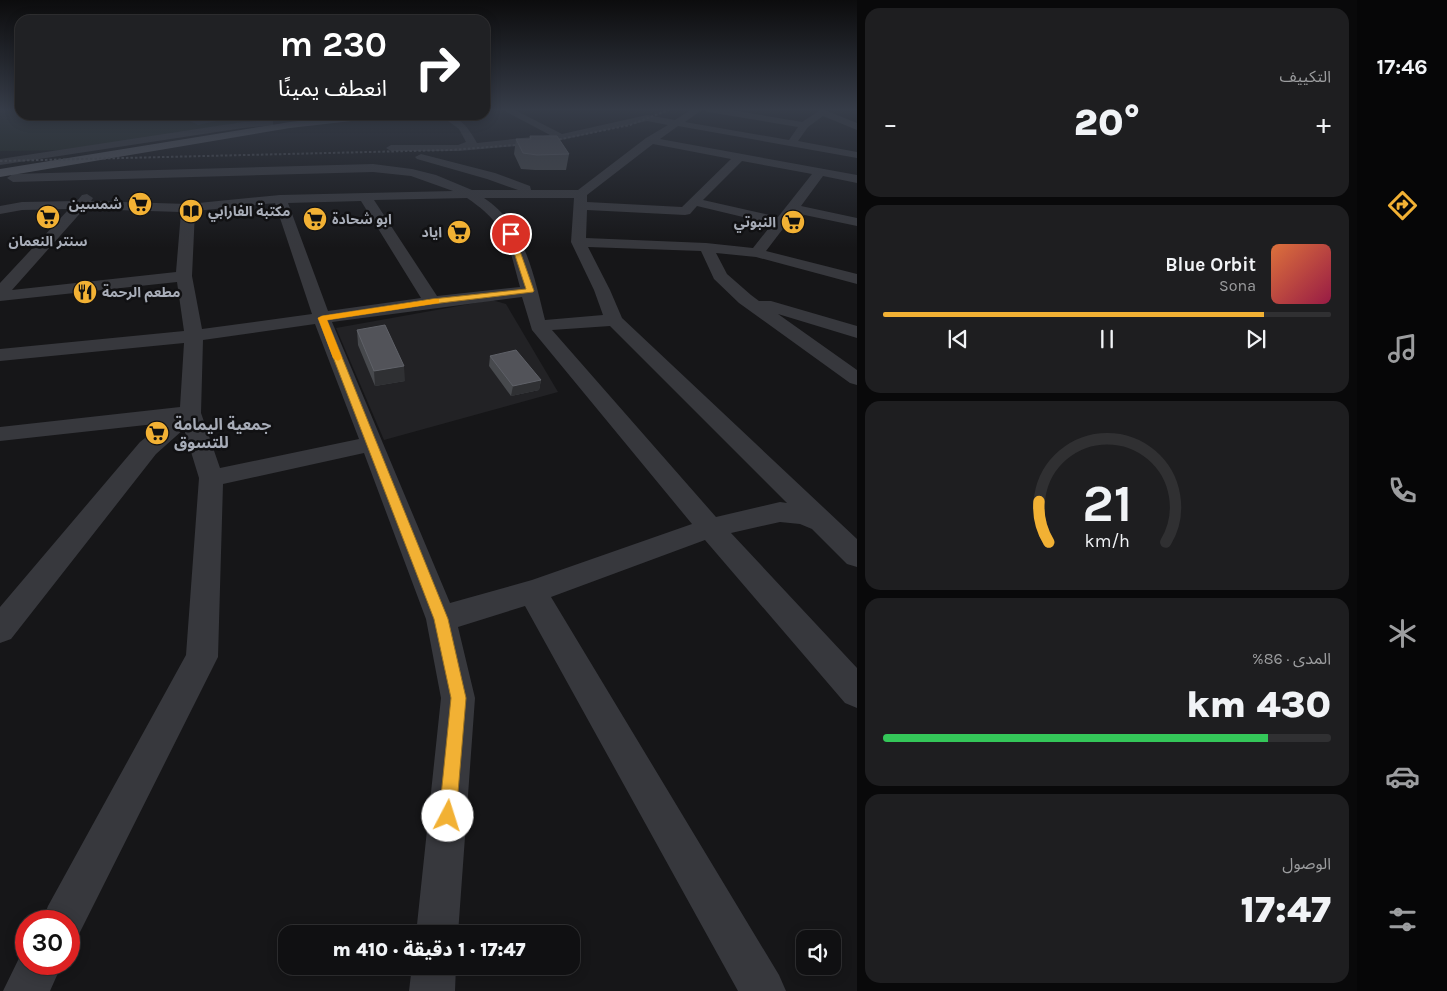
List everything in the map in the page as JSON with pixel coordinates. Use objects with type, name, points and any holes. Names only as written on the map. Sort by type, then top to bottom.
[{"type":"main road","points":[[0,173],[83,159],[111,160],[132,155]]},
{"type":"main road","points":[[0,168],[54,159],[111,160],[134,155]]},
{"type":"street","points":[[0,162],[49,155]]},
{"type":"street","points":[[0,180],[111,160],[384,155]]},
{"type":"street","points":[[398,155],[415,174],[471,194],[494,213],[511,234],[530,291],[538,326],[710,528],[857,692]]},
{"type":"street","points":[[401,155],[429,158],[491,176],[540,194]]},
{"type":"street","points":[[632,155],[580,200],[578,242],[602,290],[614,320],[819,521],[853,547]]},
{"type":"street","points":[[730,155],[857,179]]},
{"type":"street","points":[[0,156],[83,159]]},
{"type":"street","points":[[0,210],[22,206],[79,205],[188,208],[280,199],[540,194],[580,200],[685,210],[739,157]]},
{"type":"street","points":[[0,294],[79,205],[111,160]]},
{"type":"street","points":[[757,253],[819,172]]},
{"type":"street","points":[[366,198],[432,302]]},
{"type":"street","points":[[280,199],[322,318],[441,619],[458,698],[438,925]]},
{"type":"street","points":[[695,202],[782,222]]},
{"type":"street","points":[[69,910],[202,657],[211,478],[190,413],[194,336],[184,276],[188,208]]},
{"type":"street","points":[[792,208],[857,222]]},
{"type":"street","points":[[578,242],[706,247],[757,253],[857,279]]},
{"type":"street","points":[[706,247],[720,276],[746,299],[857,379]]},
{"type":"street","points":[[0,294],[184,276]]},
{"type":"street","points":[[0,355],[194,336],[432,302],[530,291]]},
{"type":"street","points":[[746,299],[852,330],[830,360]]},
{"type":"street","points":[[538,326],[614,320]]},
{"type":"street","points":[[0,434],[190,413]]},
{"type":"street","points":[[6,614],[148,448],[190,413]]},
{"type":"street","points":[[211,478],[372,444]]},
{"type":"street","points":[[441,619],[532,592],[710,528],[780,512],[802,514],[819,521]]},
{"type":"street","points":[[532,592],[763,991]]},
{"type":"street","points":[[26,991],[34,975]]},
{"type":"street","points":[[432,991],[433,975]]},
{"type":"shaded area","points":[[492,300],[506,304],[558,392],[384,440],[336,328]]},
{"type":"building","points":[[385,325],[404,366],[374,371],[357,330]]},
{"type":"building","points":[[516,350],[541,380],[513,386],[490,356]]},
{"type":"railway","points":[[0,161],[236,155]]},
{"type":"slow traffic","points":[[338,358],[322,318],[436,301]]},
{"type":"place","name":"شمسين","points":[[140,204]]},
{"type":"place","name":"مكتبة الفارابي","points":[[191,211]]},
{"type":"place","name":"سنتر النعمان","points":[[48,217]]},
{"type":"place","name":"ابو شحادة","points":[[315,219]]},
{"type":"place","name":"النبوتي","points":[[793,222]]},
{"type":"place","name":"اياد","points":[[459,232]]},
{"type":"place","name":"مطعم الرحمة","points":[[85,292]]},
{"type":"place","name":"جمعية اليمامة للتسوق","points":[[157,433]]},
{"type":"route","points":[[448,816],[458,698],[441,619],[322,318],[432,302],[530,291],[511,234]]}]
